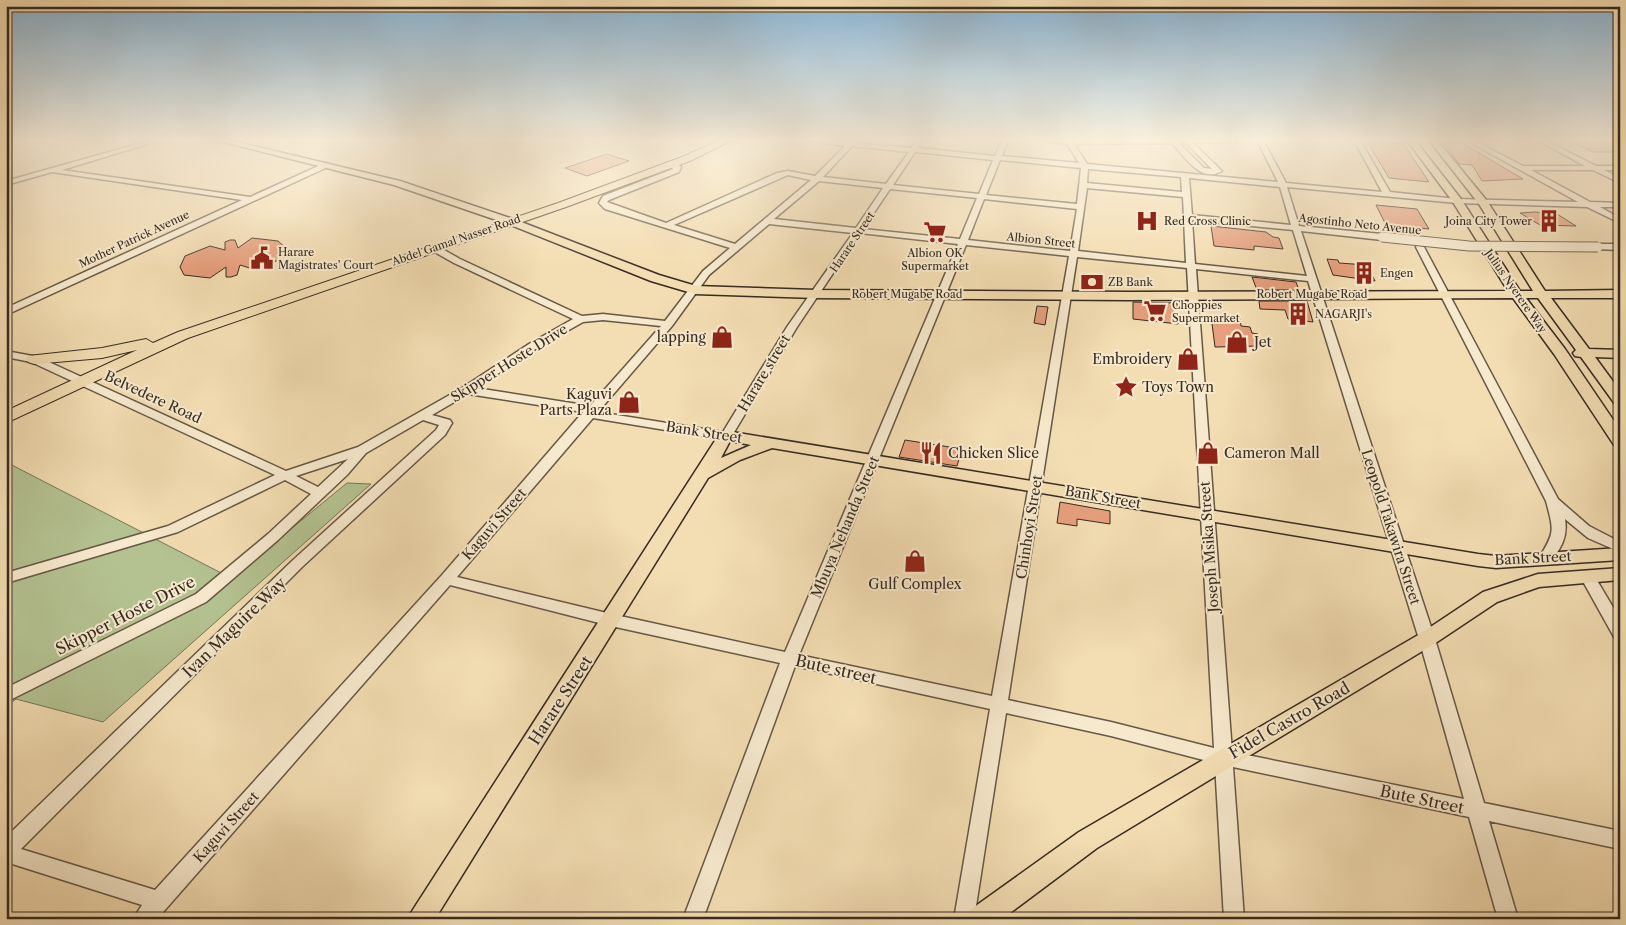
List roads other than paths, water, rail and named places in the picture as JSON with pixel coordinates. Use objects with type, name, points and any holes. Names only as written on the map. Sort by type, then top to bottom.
[{"type":"highway","name":"Abdel Gamal Nasser Road","points":[[6,418],[183,336],[621,183]]},
{"type":"highway","points":[[534,231],[536,220],[550,209]]},
{"type":"highway","points":[[34,359],[102,353],[183,336]]},
{"type":"highway","name":"Abdel Gamal Nasser Road","points":[[6,413],[47,398]]},
{"type":"main road","name":"Robert Mugabe Road","points":[[401,183],[512,222],[655,278],[695,290],[816,294],[1620,294]]},
{"type":"main road","name":"Julius Nyerere Way","points":[[1444,183],[1517,295],[1560,352],[1620,442]]},
{"type":"main road","name":"Julius Nyerere Way","points":[[1468,183],[1483,203],[1542,295],[1620,401]]},
{"type":"main road","points":[[1560,352],[1620,354]]},
{"type":"main road","name":"Bank Street","points":[[726,436],[874,458],[1397,548],[1496,562],[1620,554]]},
{"type":"main road","name":"Harare street","points":[[699,479],[726,436]]},
{"type":"main road","points":[[699,479],[722,462],[744,452],[771,444]]},
{"type":"main road","name":"Harare Street","points":[[420,919],[699,479]]},
{"type":"main road","name":"Fidel Castro Road","points":[[980,919],[1088,840],[1427,639],[1490,597],[1538,581],[1620,574]]},
{"type":"street","points":[[141,183],[250,199]]},
{"type":"street","name":"Mother Patrick Avenue","points":[[6,312],[286,183]]},
{"type":"street","points":[[645,183],[604,201],[608,207],[736,247]]},
{"type":"street","points":[[667,225],[764,183]]},
{"type":"street","name":"Kaguvi Street","points":[[143,919],[447,578],[668,324],[706,273],[812,183]]},
{"type":"street","points":[[855,183],[1080,207]]},
{"type":"street","name":"Harare Street","points":[[816,294],[892,183]]},
{"type":"street","name":"Mbuya Nehanda Street","points":[[693,919],[790,658],[940,294],[988,183]]},
{"type":"street","name":"Joseph Msika Street","points":[[1186,183],[1189,267],[1225,758],[1234,919]]},
{"type":"street","points":[[1263,183],[1483,203],[1620,205]]},
{"type":"street","name":"Leopold Takawira Street","points":[[1282,183],[1427,639],[1508,919]]},
{"type":"street","points":[[1382,183],[1388,195]]},
{"type":"street","points":[[1549,183],[1620,221]]},
{"type":"street","points":[[1083,185],[1187,195]]},
{"type":"street","name":"Chinhoyi Street","points":[[964,919],[1036,486],[1083,185]]},
{"type":"street","name":"Agostinho Neto Avenue","points":[[1188,217],[1469,246],[1620,247]]},
{"type":"street","name":"Albion Street","points":[[768,221],[1312,279]]},
{"type":"street","points":[[1420,247],[1443,295],[1553,500],[1577,525],[1588,533],[1605,543],[1620,547]]},
{"type":"street","points":[[434,248],[457,262],[581,319]]},
{"type":"street","name":"Harare street","points":[[726,436],[765,369],[816,294]]},
{"type":"street","name":"Skipper Hoste Drive","points":[[6,578],[172,529],[285,475],[362,450],[424,416],[533,346],[581,319],[603,318],[668,324]]},
{"type":"street","name":"Belvedere Road","points":[[6,354],[34,359],[285,475]]},
{"type":"street","name":"Bank Street","points":[[466,390],[726,436]]},
{"type":"street","name":"Ivan Maguire Way","points":[[6,852],[297,564],[441,432],[446,423],[424,416]]},
{"type":"street","name":"Skipper Hoste Drive","points":[[6,696],[201,598],[266,543],[343,472],[362,450]]},
{"type":"street","points":[[285,475],[319,493]]},
{"type":"street","points":[[1546,558],[1558,544],[1560,535],[1553,500]]},
{"type":"street","points":[[1587,576],[1620,633]]},
{"type":"street","name":"Bute street","points":[[447,578],[611,620],[1000,705],[1225,758]]},
{"type":"street","name":"Bute Street","points":[[1225,758],[1620,840]]},
{"type":"street","points":[[6,852],[159,901]]},
{"type":"place","name":"Red Cross Clinic","points":[[1147,221]]},
{"type":"place","name":"Joina City Tower","points":[[1549,221]]},
{"type":"place","name":"Albion OK Supermarket","points":[[935,232]]},
{"type":"place","name":"Harare Magistrates’ Court","points":[[262,258]]},
{"type":"place","name":"Engen","points":[[1364,273]]},
{"type":"place","name":"ZB Bank","points":[[1092,282]]},
{"type":"place","name":"Choppies Supermarket","points":[[1155,311]]},
{"type":"place","name":"NAGARJI's","points":[[1298,314]]},
{"type":"place","name":"lapping","points":[[722,337]]},
{"type":"place","name":"Jet","points":[[1237,342]]},
{"type":"place","name":"Embroidery","points":[[1188,359]]},
{"type":"place","name":"Toys Town","points":[[1126,387]]},
{"type":"place","name":"Kaguvi Parts Plaza","points":[[629,402]]},
{"type":"place","name":"Chicken Slice","points":[[931,453]]},
{"type":"place","name":"Cameron Mall","points":[[1208,453]]},
{"type":"place","name":"Gulf Complex","points":[[915,561]]}]
